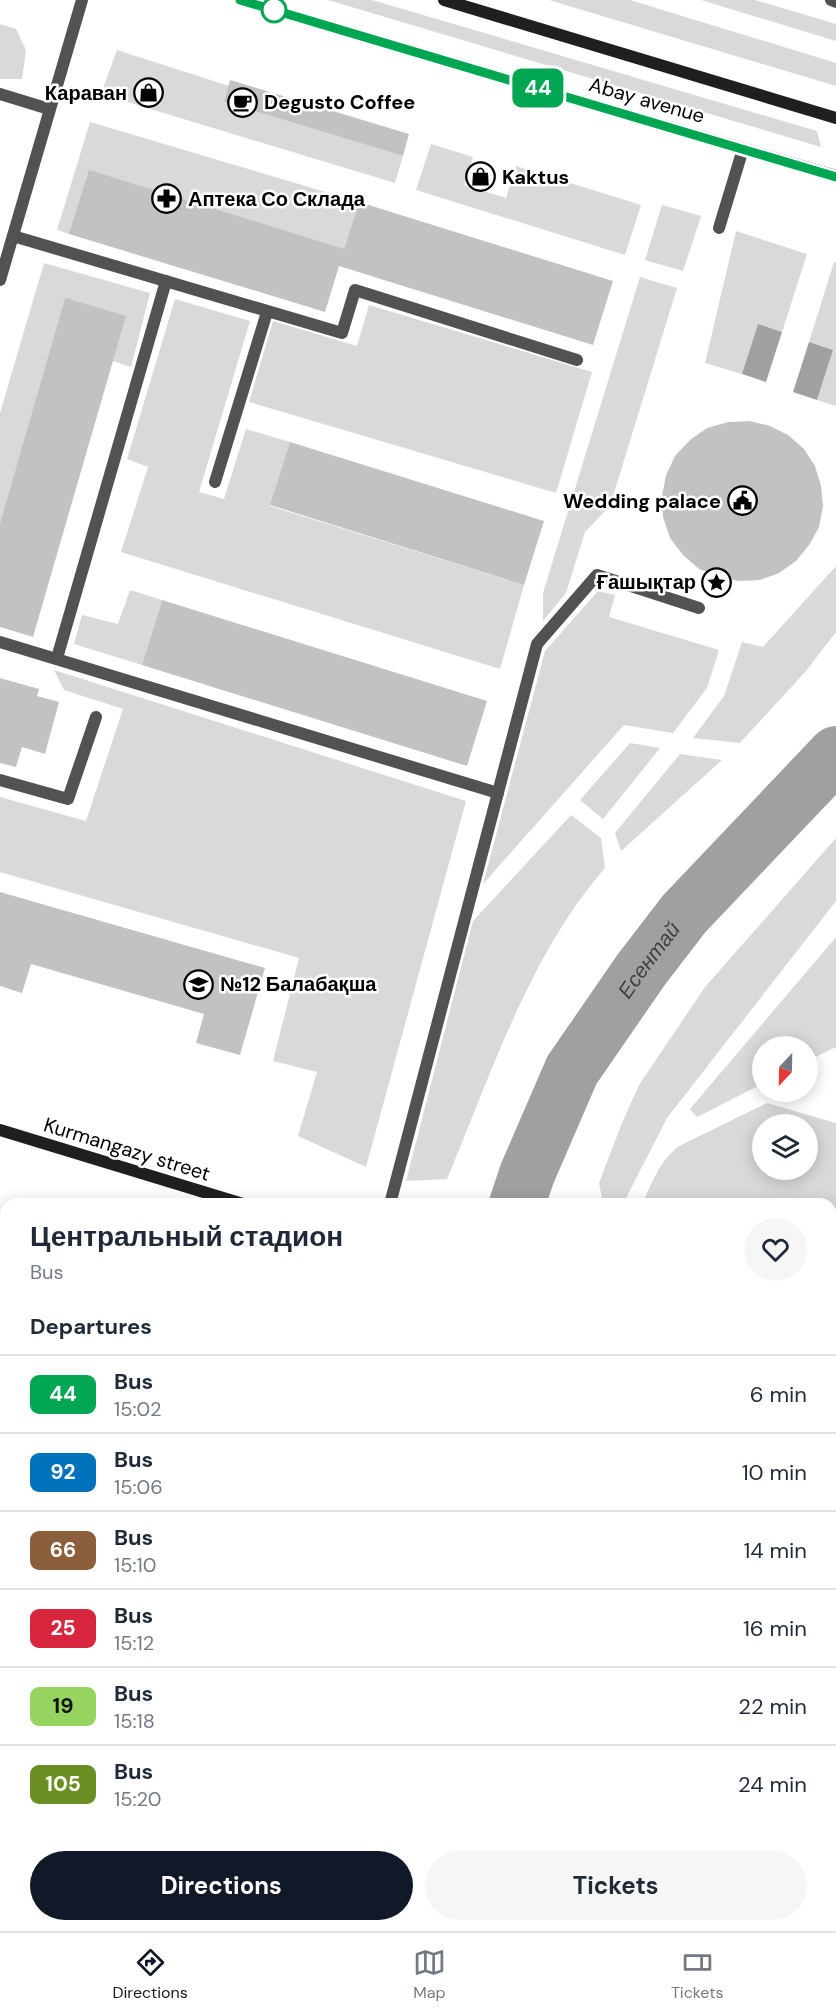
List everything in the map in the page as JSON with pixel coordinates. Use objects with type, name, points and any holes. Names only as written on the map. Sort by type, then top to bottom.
[{"type":"main road","name":"Abay avenue","points":[[240,0],[836,177]]},
{"type":"main road","name":"Abay avenue","points":[[444,0],[836,118]]},
{"type":"main road","name":"Kurmangazy street","points":[[0,1130],[223,1198]]},
{"type":"street","points":[[0,280],[82,0]]},
{"type":"street","points":[[831,0],[836,2]]},
{"type":"street","points":[[0,94],[49,109]]},
{"type":"street","points":[[719,228],[743,149]]},
{"type":"street","points":[[13,236],[342,333],[355,290],[577,360]]},
{"type":"street","points":[[57,658],[166,281]]},
{"type":"street","points":[[215,482],[267,312]]},
{"type":"street","points":[[392,1198],[537,644],[597,575],[699,608]]},
{"type":"street","points":[[0,642],[498,793]]},
{"type":"street","points":[[0,780],[68,799],[96,717]]},
{"type":"shaded area","points":[[328,0],[372,0],[817,131],[821,147]]},
{"type":"shaded area","points":[[549,0],[630,0],[836,63],[836,86]]},
{"type":"shaded area","points":[[701,0],[755,0],[836,24],[836,41]]},
{"type":"shaded area","points":[[0,24],[16,29],[26,50],[22,79],[0,79]]},
{"type":"shaded area","points":[[117,50],[229,86],[224,102],[403,156],[395,183],[101,94]]},
{"type":"shaded area","points":[[90,122],[359,202],[344,249],[69,234],[57,230]]},
{"type":"shaded area","points":[[431,144],[473,157],[464,185],[506,198],[516,166],[641,205],[625,255],[416,190]]},
{"type":"shaded area","points":[[662,205],[701,216],[683,271],[645,260]]},
{"type":"shaded area","points":[[736,231],[807,254],[782,332],[758,324],[742,374],[705,363]]},
{"type":"shaded area","points":[[834,262],[836,263],[836,406],[817,400],[833,350],[809,342]]},
{"type":"shaded area","points":[[44,263],[150,293],[131,367],[113,361],[65,299],[0,523],[0,413]]},
{"type":"shaded area","points":[[640,277],[677,288],[610,506],[585,532],[566,593],[543,621],[543,593]]},
{"type":"shaded area","points":[[175,299],[250,321],[199,492],[224,499],[246,429],[290,442],[270,506],[524,585],[500,669],[121,552],[148,467],[127,459]]},
{"type":"shaded area","points":[[369,305],[592,372],[556,493],[249,402],[273,321],[357,346]]},
{"type":"shaded area","points":[[758,324],[782,332],[766,382],[742,374]]},
{"type":"shaded area","points":[[809,342],[833,350],[817,400],[793,392]]},
{"type":"shaded area","points":[[836,566],[836,632],[806,671],[740,743],[693,738],[724,696],[742,642],[763,647]]},
{"type":"shaded area","points":[[130,590],[162,600],[142,665],[74,644],[82,615],[118,624]]},
{"type":"shaded area","points":[[598,591],[615,595],[609,617],[719,650],[707,688],[673,733],[624,725],[483,884],[545,651]]},
{"type":"shaded area","points":[[54,670],[466,801],[366,1167],[298,1136],[317,1072],[273,1061],[299,958],[0,872],[0,797],[86,821],[123,709],[64,690]]},
{"type":"shaded area","points":[[630,743],[660,748],[603,819],[580,800]]},
{"type":"shaded area","points":[[680,754],[722,760],[621,851],[615,833]]},
{"type":"shaded area","points":[[571,815],[601,838],[605,868],[578,902],[555,938],[514,1016],[447,1179],[406,1181],[473,921]]},
{"type":"shaded area","points":[[836,838],[836,901],[667,1118],[626,1198],[602,1198],[599,1183],[639,1085],[705,987]]},
{"type":"shaded area","points":[[836,937],[836,1047],[818,1056],[818,1036],[752,1036],[752,1089],[697,1117],[690,1109]]},
{"type":"shaded area","points":[[767,1103],[805,1114],[752,1114],[752,1180],[818,1180],[818,1118],[836,1123],[836,1198],[645,1198],[667,1158],[679,1146]]},
{"type":"building","points":[[230,80],[409,134],[403,156],[224,102]]},
{"type":"building","points":[[89,170],[344,249],[359,202],[613,281],[593,345],[339,266],[325,312],[69,234]]},
{"type":"building","points":[[65,298],[126,316],[33,637],[0,627],[0,523]]},
{"type":"building","name":"Wedding palace","points":[[749,421],[770,426],[788,435],[804,449],[815,466],[821,486],[823,506],[819,527],[809,545],[796,561],[779,573],[760,580],[729,579],[727,585],[707,579],[709,573],[699,569],[683,555],[670,538],[663,517],[662,496],[666,475],[675,456],[690,440],[707,428],[728,422]]},
{"type":"building","points":[[290,442],[544,521],[524,585],[270,505]]},
{"type":"building","points":[[162,600],[487,701],[467,766],[142,665]]},
{"type":"building","points":[[0,678],[39,689],[37,696],[59,702],[45,754],[22,747],[16,767],[0,763]]},
{"type":"building","points":[[0,892],[265,968],[240,1055],[196,1043],[204,1014],[31,964],[22,993],[0,986]]},
{"type":"waterway","name":"Есентай","points":[[519,1198],[572,1070],[641,970],[684,914],[836,754]]},
{"type":"bus line","name":"44","points":[[240,0],[836,177]]},
{"type":"place","name":"Караван","points":[[148,93]]},
{"type":"place","name":"Degusto Coffee","points":[[243,102]]},
{"type":"place","name":"Kaktus","points":[[481,177]]},
{"type":"place","name":"Аптека Со Склада","points":[[167,199]]},
{"type":"place","name":"Wedding palace","points":[[742,501]]},
{"type":"place","name":"Ғашықтар","points":[[717,582]]},
{"type":"place","name":"№12 Балабақша","points":[[199,984]]}]
